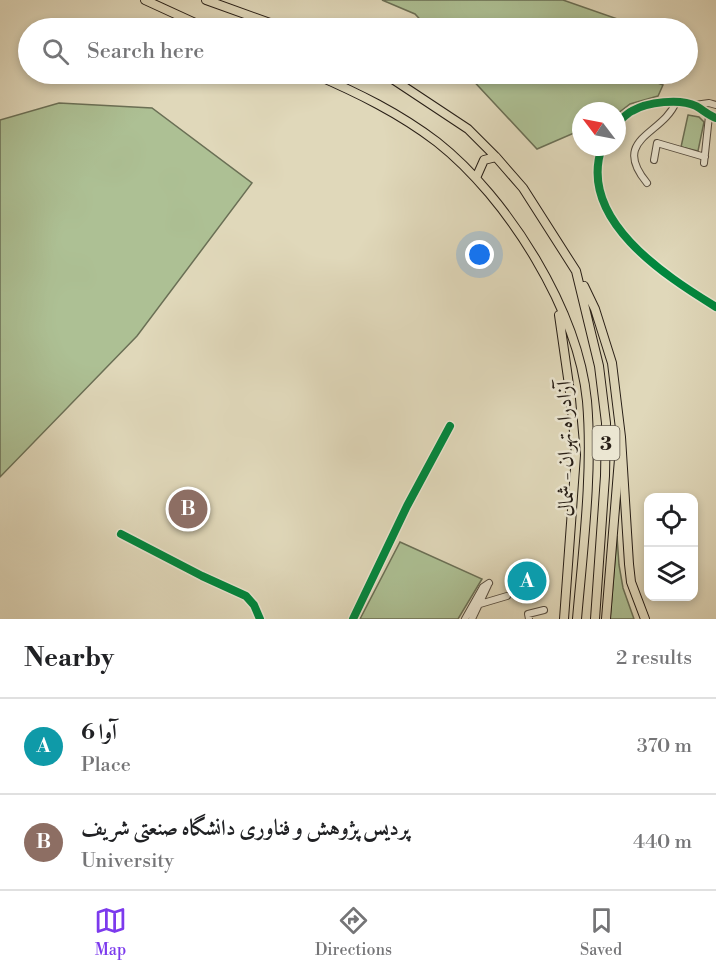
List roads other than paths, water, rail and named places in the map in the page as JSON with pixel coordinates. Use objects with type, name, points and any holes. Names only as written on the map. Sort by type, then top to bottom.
[{"type":"highway","points":[[145,0],[185,18]]},
{"type":"highway","points":[[206,0],[256,18]]},
{"type":"highway","name":"آزادراه تهران - شمال","points":[[338,84],[366,96],[411,123],[439,144],[476,178],[509,219],[556,297],[581,362],[587,402],[588,472],[577,619]]},
{"type":"highway","name":"آزادراه تهران - شمال","points":[[400,84],[468,129],[496,158],[523,188],[576,271],[599,366],[606,423],[605,476],[595,619]]},
{"type":"highway","points":[[476,178],[484,160],[496,158]]},
{"type":"highway","points":[[576,271],[595,309],[612,363],[621,437],[630,573],[639,607],[645,619]]},
{"type":"highway","points":[[556,297],[571,399],[576,455],[564,619]]},
{"type":"main road","points":[[606,619],[621,437]]},
{"type":"street","points":[[648,183],[635,165],[634,153],[637,144],[645,134],[668,116],[676,102]]},
{"type":"street","points":[[626,115],[632,110],[651,104],[676,102],[716,105]]},
{"type":"street","points":[[695,105],[709,116],[716,118]]},
{"type":"street","points":[[654,160],[657,143],[704,160],[709,116]]},
{"type":"street","points":[[600,156],[597,171],[599,191],[608,214],[628,238],[654,263],[716,307]]},
{"type":"street","points":[[352,619],[407,506],[450,426]]},
{"type":"street","points":[[121,534],[246,596],[254,605],[260,619]]},
{"type":"street","points":[[465,619],[483,587],[489,583],[472,619]]},
{"type":"street","points":[[480,604],[507,596]]},
{"type":"street","points":[[529,619],[528,614],[544,610]]},
{"type":"place","name":"پردیس پژوهش و فناوری دانشگاه صنعتی شریف","points":[[188,509]]},
{"type":"place","name":"آوا 6","points":[[527,581]]}]
